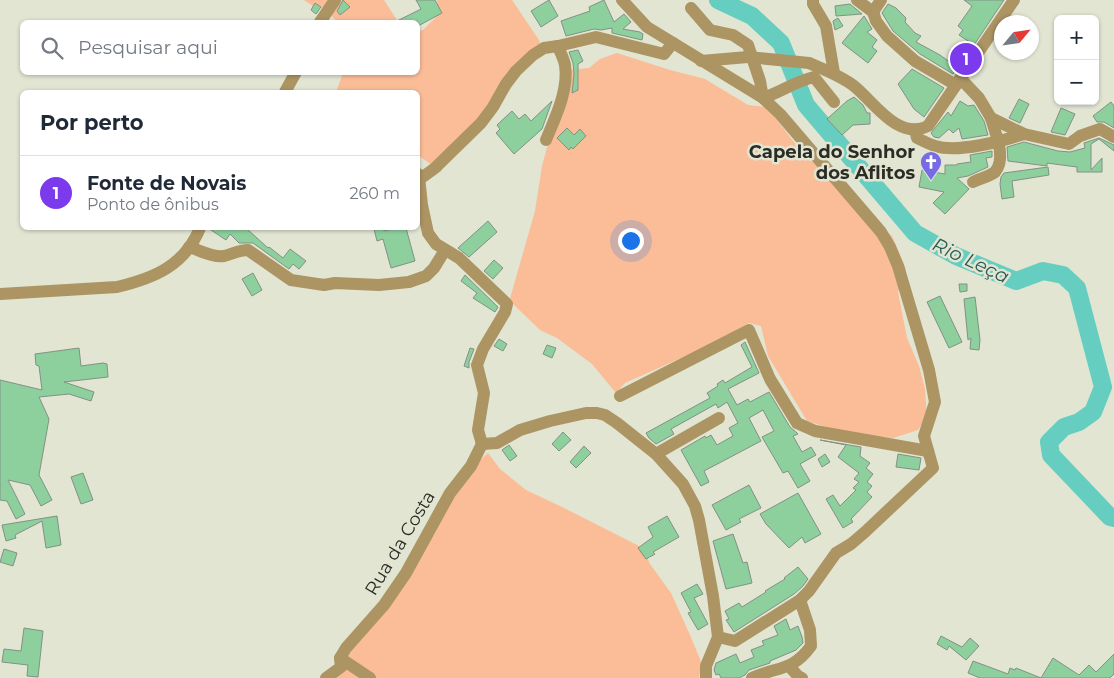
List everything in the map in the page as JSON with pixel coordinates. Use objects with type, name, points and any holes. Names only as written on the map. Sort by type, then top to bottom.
[{"type":"street","points":[[321,20],[335,0]]},
{"type":"street","points":[[622,0],[648,27],[763,98],[780,114],[881,232],[898,266],[928,370],[934,402],[924,436],[933,468],[851,544],[836,553],[809,591],[800,600],[735,641],[718,637]]},
{"type":"street","points":[[813,0],[813,4],[826,26],[834,73]]},
{"type":"street","points":[[857,0],[873,12],[876,21],[887,36],[915,60],[958,82],[979,98],[991,118],[998,142],[1000,162],[994,172],[973,182]]},
{"type":"street","points":[[873,12],[881,0]]},
{"type":"street","points":[[701,61],[748,57],[809,63],[834,73],[854,86],[878,111],[898,125],[915,130],[928,126],[1014,0]]},
{"type":"street","points":[[691,8],[710,30],[733,35],[748,45],[760,81],[763,98]]},
{"type":"street","points":[[420,176],[435,168],[481,123],[494,107],[506,84],[527,61],[544,48],[596,37],[664,54],[673,43]]},
{"type":"street","points":[[546,140],[559,106],[564,82],[565,65],[558,46]]},
{"type":"street","points":[[287,90],[294,75]]},
{"type":"street","points":[[763,98],[777,94],[803,79],[814,77],[834,102]]},
{"type":"street","points":[[991,118],[1024,134],[1069,144],[1080,136],[1100,129],[1114,137]]},
{"type":"street","points":[[915,130],[917,138],[936,147],[958,148],[998,142],[1024,134]]},
{"type":"street","points":[[420,186],[428,233],[436,244],[459,258],[507,304],[505,312],[484,349],[477,366],[484,393],[478,430],[482,444],[497,443],[520,430],[575,415],[586,413],[605,415],[656,454],[683,484],[695,506],[714,596],[718,637],[706,666],[706,678]]},
{"type":"street","points":[[0,294],[118,287],[133,283],[166,270],[178,261],[199,230]]},
{"type":"street","points":[[189,247],[220,256],[226,256],[240,250],[248,250],[291,280],[324,285],[335,283],[379,285],[409,282],[426,276],[434,268],[445,250]]},
{"type":"street","points":[[620,396],[749,330],[770,379],[797,423],[814,431],[928,451]]},
{"type":"street","points":[[656,454],[719,418]]},
{"type":"street","name":"Rua da Costa","points":[[326,678],[341,666],[340,658],[346,648],[384,605],[406,573],[450,493],[471,466],[482,444]]},
{"type":"street","points":[[752,678],[790,666],[803,658],[812,646],[810,630],[800,600]]},
{"type":"street","points":[[340,658],[370,678]]},
{"type":"street","points":[[790,666],[802,678]]},
{"type":"shaded area","points":[[304,0],[384,0],[397,20],[336,20],[323,8],[313,6]]},
{"type":"shaded area","points":[[437,0],[512,0],[539,40],[543,52],[499,92],[442,167],[441,172],[420,156],[420,90],[337,90],[342,75],[420,75],[420,31],[423,30],[439,14]]},
{"type":"shaded area","points":[[617,53],[705,79],[748,105],[767,107],[807,159],[824,167],[876,224],[892,236],[906,269],[898,292],[907,338],[919,366],[925,389],[927,417],[918,430],[893,438],[854,436],[807,421],[768,356],[761,326],[749,323],[708,346],[625,383],[616,393],[592,364],[557,338],[540,330],[509,300],[535,211],[542,166],[568,70],[589,68],[600,59]]},
{"type":"shaded area","points":[[488,453],[500,469],[526,490],[643,548],[650,564],[671,593],[690,635],[702,664],[699,678],[337,678],[351,650],[410,565],[435,533],[446,502],[475,465]]},
{"type":"building","points":[[343,0],[350,7],[340,15],[337,11]]},
{"type":"building","points":[[416,0],[435,0],[442,13],[420,25],[420,20],[399,20],[421,9]]},
{"type":"building","points":[[549,0],[558,16],[541,27],[531,11]]},
{"type":"building","points":[[604,0],[614,22],[624,14],[631,22],[623,29],[640,32],[643,34],[642,40],[612,33],[612,28],[594,29],[566,36],[561,21],[590,11],[589,7]]},
{"type":"building","points":[[964,0],[1004,0],[974,45],[959,35],[963,30],[958,26],[972,6]]},
{"type":"building","points":[[315,3],[321,7],[316,14],[311,10]]},
{"type":"building","points":[[850,4],[862,14],[836,16],[835,6]]},
{"type":"building","points":[[888,4],[896,8],[906,18],[905,22],[915,33],[921,36],[916,42],[940,55],[958,68],[953,74],[920,54],[893,31],[882,13]]},
{"type":"building","points":[[864,16],[872,29],[867,32],[877,40],[872,47],[877,51],[868,63],[842,43]]},
{"type":"building","points":[[838,18],[843,26],[835,30],[833,21]]},
{"type":"building","points":[[578,50],[583,61],[578,64],[578,90],[572,93],[574,74],[569,52]]},
{"type":"building","points":[[912,69],[944,88],[924,117],[914,109],[898,84]]},
{"type":"building","points":[[854,97],[863,105],[867,113],[870,113],[870,124],[853,125],[842,135],[827,119]]},
{"type":"building","points":[[1019,99],[1029,104],[1020,123],[1009,118]]},
{"type":"building","points":[[552,101],[542,129],[514,154],[496,133],[500,129],[497,125],[512,111],[519,119],[525,114],[531,121]]},
{"type":"building","points":[[960,101],[968,106],[974,105],[984,121],[988,135],[962,139],[959,128],[953,133],[949,129],[939,138],[934,137],[931,133],[948,112],[951,116]]},
{"type":"building","points":[[1111,102],[1114,106],[1114,128],[1104,122],[1097,122],[1093,116]]},
{"type":"building","points":[[1061,108],[1075,114],[1065,135],[1051,132]]},
{"type":"building","points":[[567,128],[574,135],[580,129],[586,136],[573,149],[571,147],[569,150],[557,138]]},
{"type":"building","points":[[1099,138],[1114,145],[1114,151],[1099,139],[1091,144],[1091,170],[1102,158],[1102,172],[1077,172],[1077,167],[1047,163],[1047,166],[1008,161],[1007,147],[1024,142],[1058,151],[1070,152],[1085,148],[1084,143]]},
{"type":"building","points":[[992,151],[992,157],[986,158],[988,167],[968,176],[957,178],[969,189],[945,214],[933,203],[944,192],[919,187],[922,170],[945,174],[945,165],[971,162],[970,155]]},
{"type":"building","points":[[1048,167],[1049,175],[1012,181],[1014,197],[1002,199],[1000,184],[1004,173]]},
{"type":"building","points":[[488,221],[497,232],[469,257],[458,248]]},
{"type":"building","points":[[211,230],[248,230],[268,248],[283,258],[290,249],[306,261],[299,269],[293,264],[289,269],[253,243],[239,243],[230,234],[226,240]]},
{"type":"building","points":[[374,230],[407,230],[415,261],[391,268],[383,239],[377,241]]},
{"type":"building","points":[[494,260],[503,268],[493,279],[484,271]]},
{"type":"building","points":[[253,273],[262,290],[252,296],[242,279]]},
{"type":"building","points":[[465,275],[498,307],[495,312],[473,298],[477,293],[461,281]]},
{"type":"building","points":[[959,284],[967,284],[967,291],[960,292]]},
{"type":"building","points":[[940,296],[962,342],[949,348],[927,302]]},
{"type":"building","points":[[975,297],[980,340],[979,350],[970,349],[971,338],[968,340],[964,299]]},
{"type":"building","points":[[499,339],[507,344],[503,351],[494,346]]},
{"type":"building","points":[[745,342],[759,373],[728,389],[737,405],[748,399],[750,402],[769,392],[790,427],[798,434],[793,436],[802,452],[811,447],[816,455],[800,464],[810,481],[798,488],[788,471],[783,473],[762,437],[774,431],[763,410],[749,418],[761,441],[704,471],[709,482],[701,486],[681,450],[705,436],[706,438],[711,435],[717,445],[733,436],[729,428],[738,423],[727,402],[718,408],[716,404],[671,429],[674,434],[656,444],[646,433],[710,398],[707,393],[718,386],[717,384],[723,380],[725,383],[752,367],[741,345]]},
{"type":"building","points":[[547,345],[556,348],[552,358],[543,354]]},
{"type":"building","points":[[79,348],[81,366],[107,364],[108,377],[64,382],[94,392],[91,401],[69,394],[39,397],[49,419],[39,475],[52,500],[41,506],[30,485],[8,480],[25,514],[16,519],[7,501],[0,500],[0,380],[42,390],[39,366],[36,365],[35,354]]},
{"type":"building","points":[[470,348],[474,349],[469,362],[469,368],[464,366]]},
{"type":"building","points":[[563,432],[571,440],[559,451],[552,444]]},
{"type":"building","points":[[820,440],[861,447],[860,456],[870,463],[866,468],[873,474],[867,482],[872,486],[867,492],[872,497],[851,519],[853,522],[843,528],[826,499],[833,495],[840,506],[856,490],[853,488],[859,482],[854,479],[859,473],[838,457],[846,445]]},
{"type":"building","points":[[509,445],[517,456],[510,461],[502,450]]},
{"type":"building","points":[[584,446],[591,453],[576,468],[570,462]]},
{"type":"building","points":[[825,454],[830,462],[822,467],[818,459]]},
{"type":"building","points":[[898,454],[921,458],[919,470],[896,467]]},
{"type":"building","points":[[83,473],[93,500],[81,504],[71,477]]},
{"type":"building","points":[[749,485],[761,508],[739,519],[741,522],[726,530],[712,505]]},
{"type":"building","points":[[798,493],[821,534],[805,543],[802,537],[789,548],[766,524],[760,514]]},
{"type":"building","points":[[57,516],[61,545],[46,548],[42,521],[15,535],[16,538],[6,541],[2,525]]},
{"type":"building","points":[[667,516],[679,537],[653,552],[655,554],[646,559],[638,548],[653,537],[648,527]]},
{"type":"building","points":[[733,534],[743,563],[747,562],[752,583],[726,589],[713,541]]},
{"type":"building","points":[[4,549],[17,553],[13,566],[0,562]]},
{"type":"building","points":[[798,567],[808,579],[803,586],[794,594],[734,632],[726,620],[729,619],[725,611],[739,603],[742,607],[785,579]]},
{"type":"building","points":[[697,584],[703,594],[694,598],[708,624],[698,630],[688,613],[691,612],[681,593]]},
{"type":"building","points":[[786,619],[790,630],[798,626],[802,637],[803,643],[796,650],[770,661],[770,663],[749,670],[739,678],[721,678],[719,674],[716,675],[714,670],[716,663],[736,654],[740,663],[754,657],[751,650],[764,645],[762,641],[778,635],[774,626]]},
{"type":"building","points":[[24,628],[43,631],[38,677],[27,676],[28,665],[2,662],[4,649],[21,651]]},
{"type":"building","points":[[941,636],[962,647],[970,638],[979,646],[966,660],[949,646],[947,650],[937,644]]},
{"type":"building","points":[[1114,654],[1114,674],[1110,678],[1041,678],[1053,658],[1079,675],[1089,665],[1096,672]]},
{"type":"building","points":[[973,661],[1008,674],[1010,668],[1015,670],[1016,668],[1041,678],[980,678],[968,673]]},
{"type":"waterway","name":"Rio Leça","points":[[718,0],[752,16],[781,43],[806,105],[915,233],[956,256],[1016,281],[1043,271],[1063,275],[1077,288],[1103,387],[1093,412],[1079,422],[1064,427],[1049,442],[1051,455],[1110,517],[1114,518]]},
{"type":"place","name":"Fonte de Novais","points":[[966,59]]},
{"type":"place","name":"Capela do Senhor dos Aflitos","points":[[931,181]]}]
